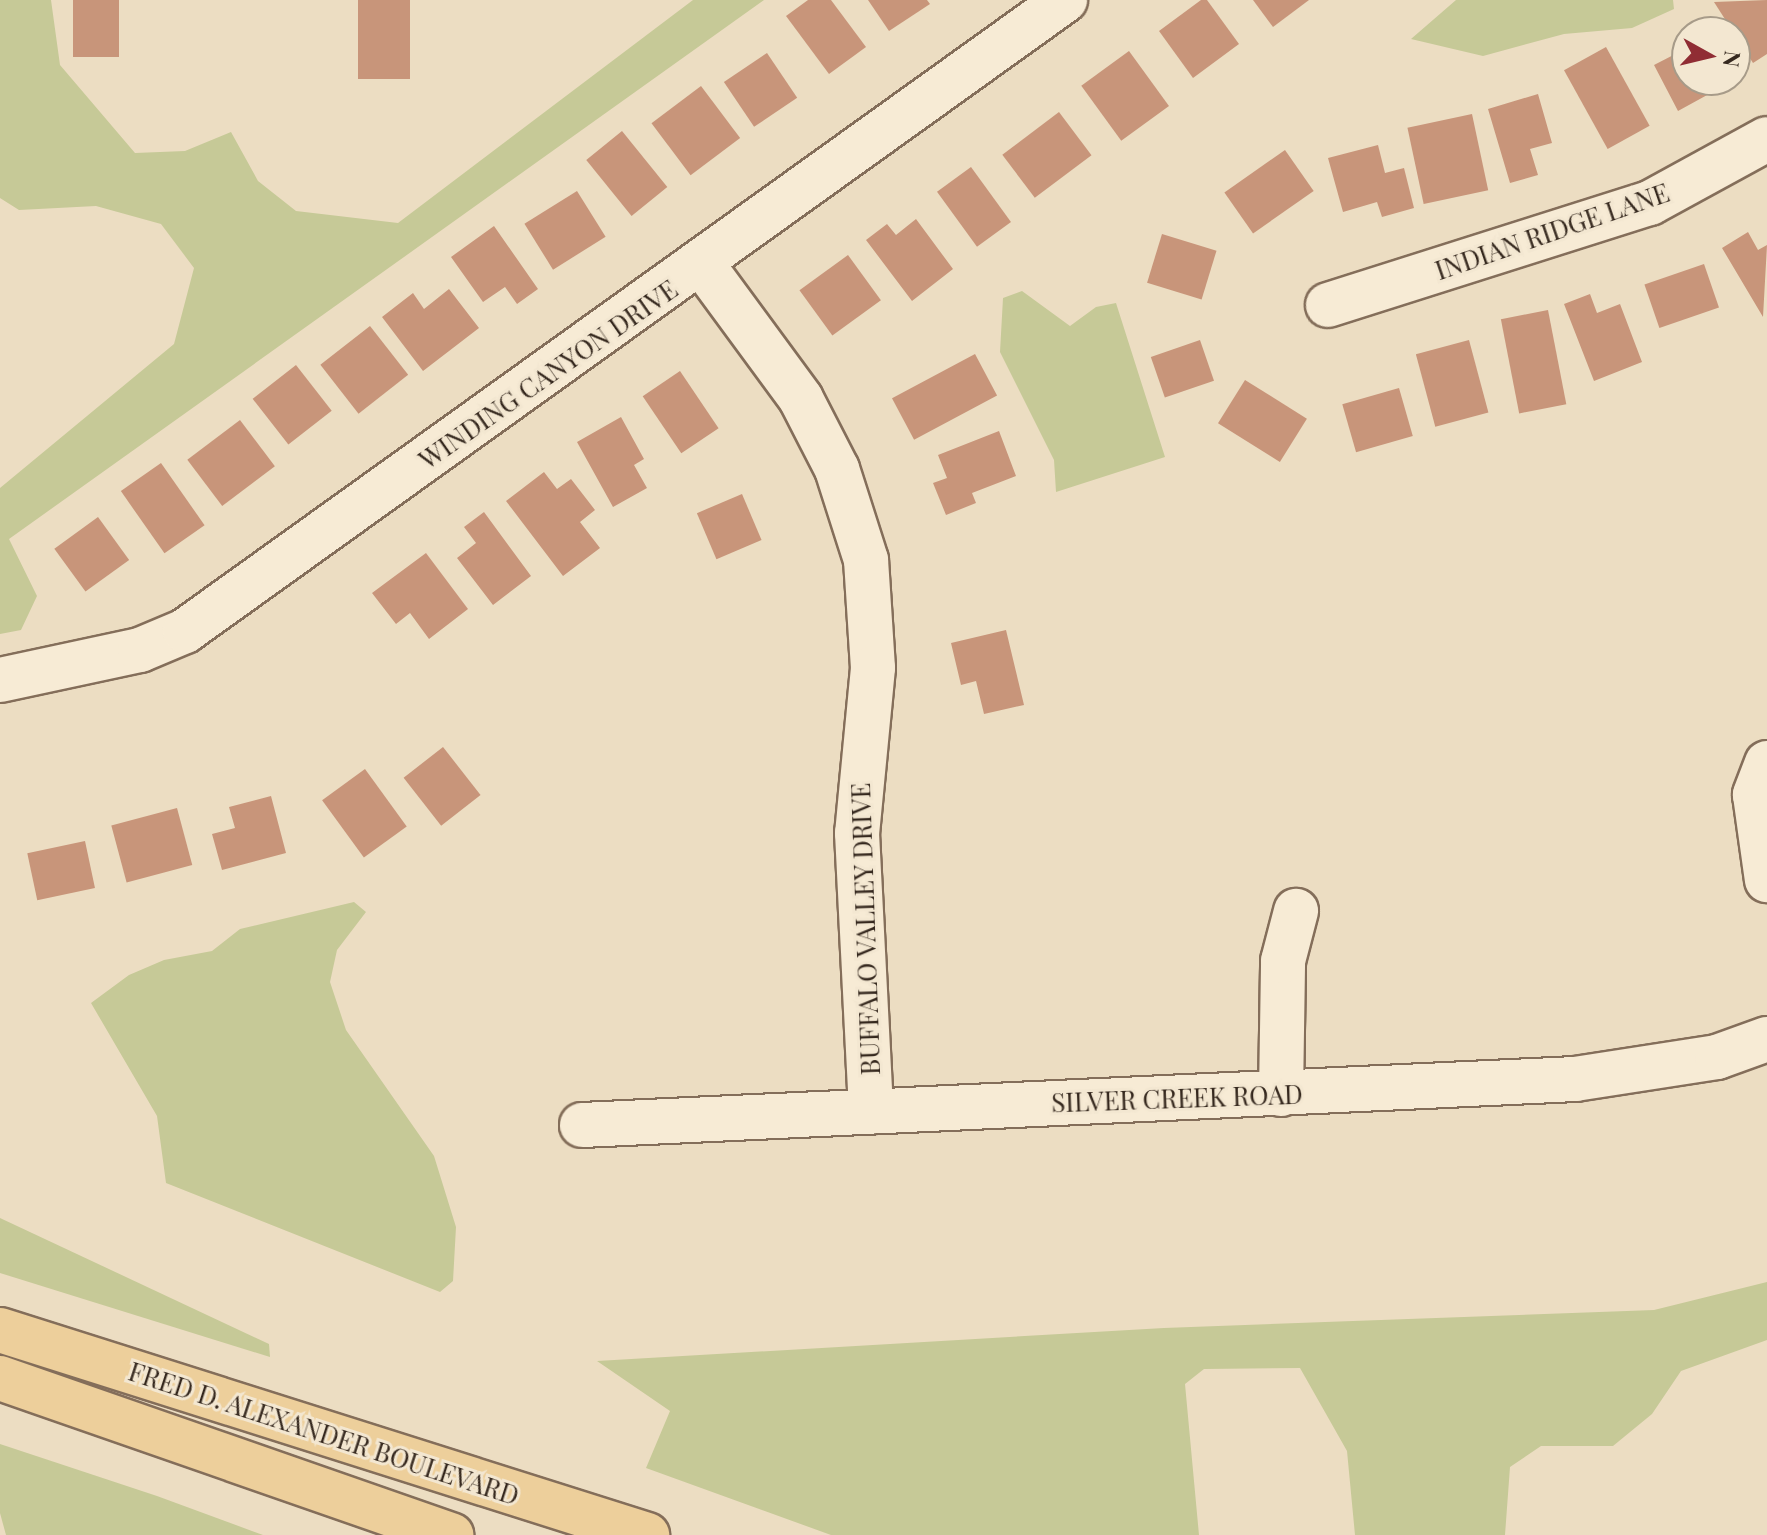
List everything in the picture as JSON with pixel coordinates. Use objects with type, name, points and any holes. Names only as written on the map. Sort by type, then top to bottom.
[{"type":"main road","name":"FRED D. ALEXANDER BOULEVARD","points":[[10,1333],[647,1535]]},
{"type":"main road","name":"FRED D. ALEXANDER BOULEVARD","points":[[16,1383],[452,1535]]},
{"type":"street","name":"WINDING CANYON DRIVE","points":[[0,680],[140,650],[185,631],[702,264],[1065,0]]},
{"type":"street","name":"INDIAN RIDGE LANE","points":[[1328,305],[1650,203],[1767,139]]},
{"type":"street","name":"BUFFALO VALLEY DRIVE","points":[[702,264],[801,399],[837,469],[866,560],[873,668],[857,833],[871,1112]]},
{"type":"street","points":[[1767,763],[1755,795],[1767,880]]},
{"type":"street","points":[[1281,1094],[1283,961],[1296,911]]},
{"type":"street","name":"SILVER CREEK ROAD","points":[[582,1125],[1575,1079],[1717,1057],[1767,1039]]},
{"type":"green space","points":[[0,0],[51,0],[60,65],[135,153],[185,151],[231,132],[258,181],[296,211],[398,223],[693,0],[764,0],[9,539],[37,596],[21,630],[0,634],[0,488],[174,344],[194,268],[161,224],[96,206],[19,210],[0,198]]},
{"type":"green space","points":[[1456,0],[1673,0],[1674,9],[1632,28],[1564,34],[1483,56],[1411,39]]},
{"type":"green space","points":[[1022,291],[1070,326],[1096,307],[1116,303],[1165,457],[1056,492],[1054,460],[1000,352],[1003,298]]},
{"type":"green space","points":[[354,902],[366,912],[337,950],[330,982],[346,1030],[434,1156],[456,1227],[453,1281],[440,1292],[166,1183],[157,1116],[91,1003],[129,975],[164,960],[212,951],[240,929]]},
{"type":"green space","points":[[0,1218],[269,1344],[270,1357],[0,1273]]},
{"type":"green space","points":[[1767,1282],[1767,1340],[1681,1371],[1652,1414],[1613,1446],[1541,1446],[1510,1467],[1505,1535],[1355,1535],[1347,1451],[1300,1368],[1204,1369],[1185,1384],[1199,1535],[831,1535],[646,1468],[670,1411],[597,1361],[1164,1328],[1654,1310]]},
{"type":"green space","points":[[0,1444],[263,1535],[6,1535],[0,1513]]},
{"type":"building","points":[[73,0],[119,0],[119,57],[73,57]]},
{"type":"building","points":[[358,0],[410,0],[410,79],[358,79]]},
{"type":"building","points":[[808,0],[831,0],[866,47],[829,74],[786,16]]},
{"type":"building","points":[[868,0],[927,0],[930,4],[889,31]]},
{"type":"building","points":[[1201,0],[1207,0],[1239,44],[1193,78],[1159,31]]},
{"type":"building","points":[[1253,0],[1309,0],[1273,27]]},
{"type":"building","points":[[1767,0],[1767,54],[1753,63],[1751,16],[1723,16],[1714,2]]},
{"type":"building","points":[[1606,47],[1650,126],[1608,149],[1564,70]]},
{"type":"building","points":[[1129,51],[1169,106],[1121,141],[1081,86]]},
{"type":"building","points":[[767,53],[797,98],[754,127],[724,82]]},
{"type":"building","points":[[1671,56],[1671,96],[1705,96],[1678,111],[1654,65]]},
{"type":"building","points":[[701,86],[740,138],[691,175],[651,123]]},
{"type":"building","points":[[1538,94],[1552,143],[1530,149],[1538,175],[1510,183],[1488,109]]},
{"type":"building","points":[[1059,112],[1091,155],[1035,198],[1002,155]]},
{"type":"building","points":[[1472,114],[1488,190],[1424,204],[1407,128]]},
{"type":"building","points":[[622,131],[667,187],[632,216],[586,160]]},
{"type":"building","points":[[1378,145],[1385,173],[1404,168],[1414,208],[1382,217],[1377,202],[1343,212],[1328,158]]},
{"type":"building","points":[[1285,150],[1314,191],[1253,233],[1224,192]]},
{"type":"building","points":[[971,167],[1011,222],[977,247],[937,192]]},
{"type":"building","points":[[577,191],[606,237],[553,270],[524,224]]},
{"type":"building","points":[[916,219],[953,269],[912,301],[866,240],[887,224],[896,235]]},
{"type":"building","points":[[494,226],[538,289],[517,304],[505,287],[483,302],[451,257]]},
{"type":"building","points":[[1748,232],[1758,250],[1767,245],[1763,317],[1722,248]]},
{"type":"building","points":[[1162,234],[1217,251],[1202,299],[1147,283]]},
{"type":"building","points":[[848,255],[881,300],[832,336],[799,290]]},
{"type":"building","points":[[1704,264],[1719,307],[1659,328],[1644,285]]},
{"type":"building","points":[[449,289],[479,328],[423,371],[382,317],[413,293],[424,309]]},
{"type":"building","points":[[1590,294],[1597,313],[1620,304],[1642,362],[1594,381],[1564,304]]},
{"type":"building","points":[[1548,310],[1566,404],[1519,413],[1501,319]]},
{"type":"building","points":[[370,326],[408,375],[359,414],[320,365]]},
{"type":"building","points":[[1200,340],[1214,381],[1165,398],[1151,357]]},
{"type":"building","points":[[1469,340],[1488,412],[1435,427],[1416,354]]},
{"type":"building","points":[[975,354],[997,395],[914,440],[892,398]]},
{"type":"building","points":[[296,365],[332,411],[288,445],[253,399]]},
{"type":"building","points":[[680,371],[719,428],[681,453],[643,396]]},
{"type":"building","points":[[1245,380],[1307,419],[1280,462],[1218,423]]},
{"type":"building","points":[[1399,388],[1413,436],[1356,452],[1342,404]]},
{"type":"building","points":[[621,417],[644,459],[634,465],[647,488],[613,507],[577,442]]},
{"type":"building","points":[[240,420],[275,466],[222,506],[187,460]]},
{"type":"building","points":[[999,431],[1016,476],[972,493],[976,503],[946,515],[933,483],[947,478],[938,455]]},
{"type":"building","points":[[161,463],[205,525],[164,553],[121,491]]},
{"type":"building","points":[[544,472],[557,489],[571,479],[595,510],[580,522],[600,548],[563,576],[506,501]]},
{"type":"building","points":[[742,494],[762,540],[716,559],[697,513]]},
{"type":"building","points":[[484,512],[531,576],[493,605],[457,558],[476,543],[464,527]]},
{"type":"building","points":[[98,517],[129,560],[85,592],[54,549]]},
{"type":"building","points":[[426,553],[468,609],[429,639],[410,613],[396,624],[372,593]]},
{"type":"building","points":[[1006,630],[1024,705],[984,714],[976,681],[961,685],[951,643]]},
{"type":"building","points":[[443,747],[481,795],[441,826],[404,778]]},
{"type":"building","points":[[365,769],[407,826],[364,858],[322,800]]},
{"type":"building","points":[[271,796],[286,853],[222,870],[212,834],[235,828],[229,807]]},
{"type":"building","points":[[177,808],[192,865],[127,883],[111,826]]},
{"type":"building","points":[[85,841],[95,888],[37,900],[27,853]]}]
